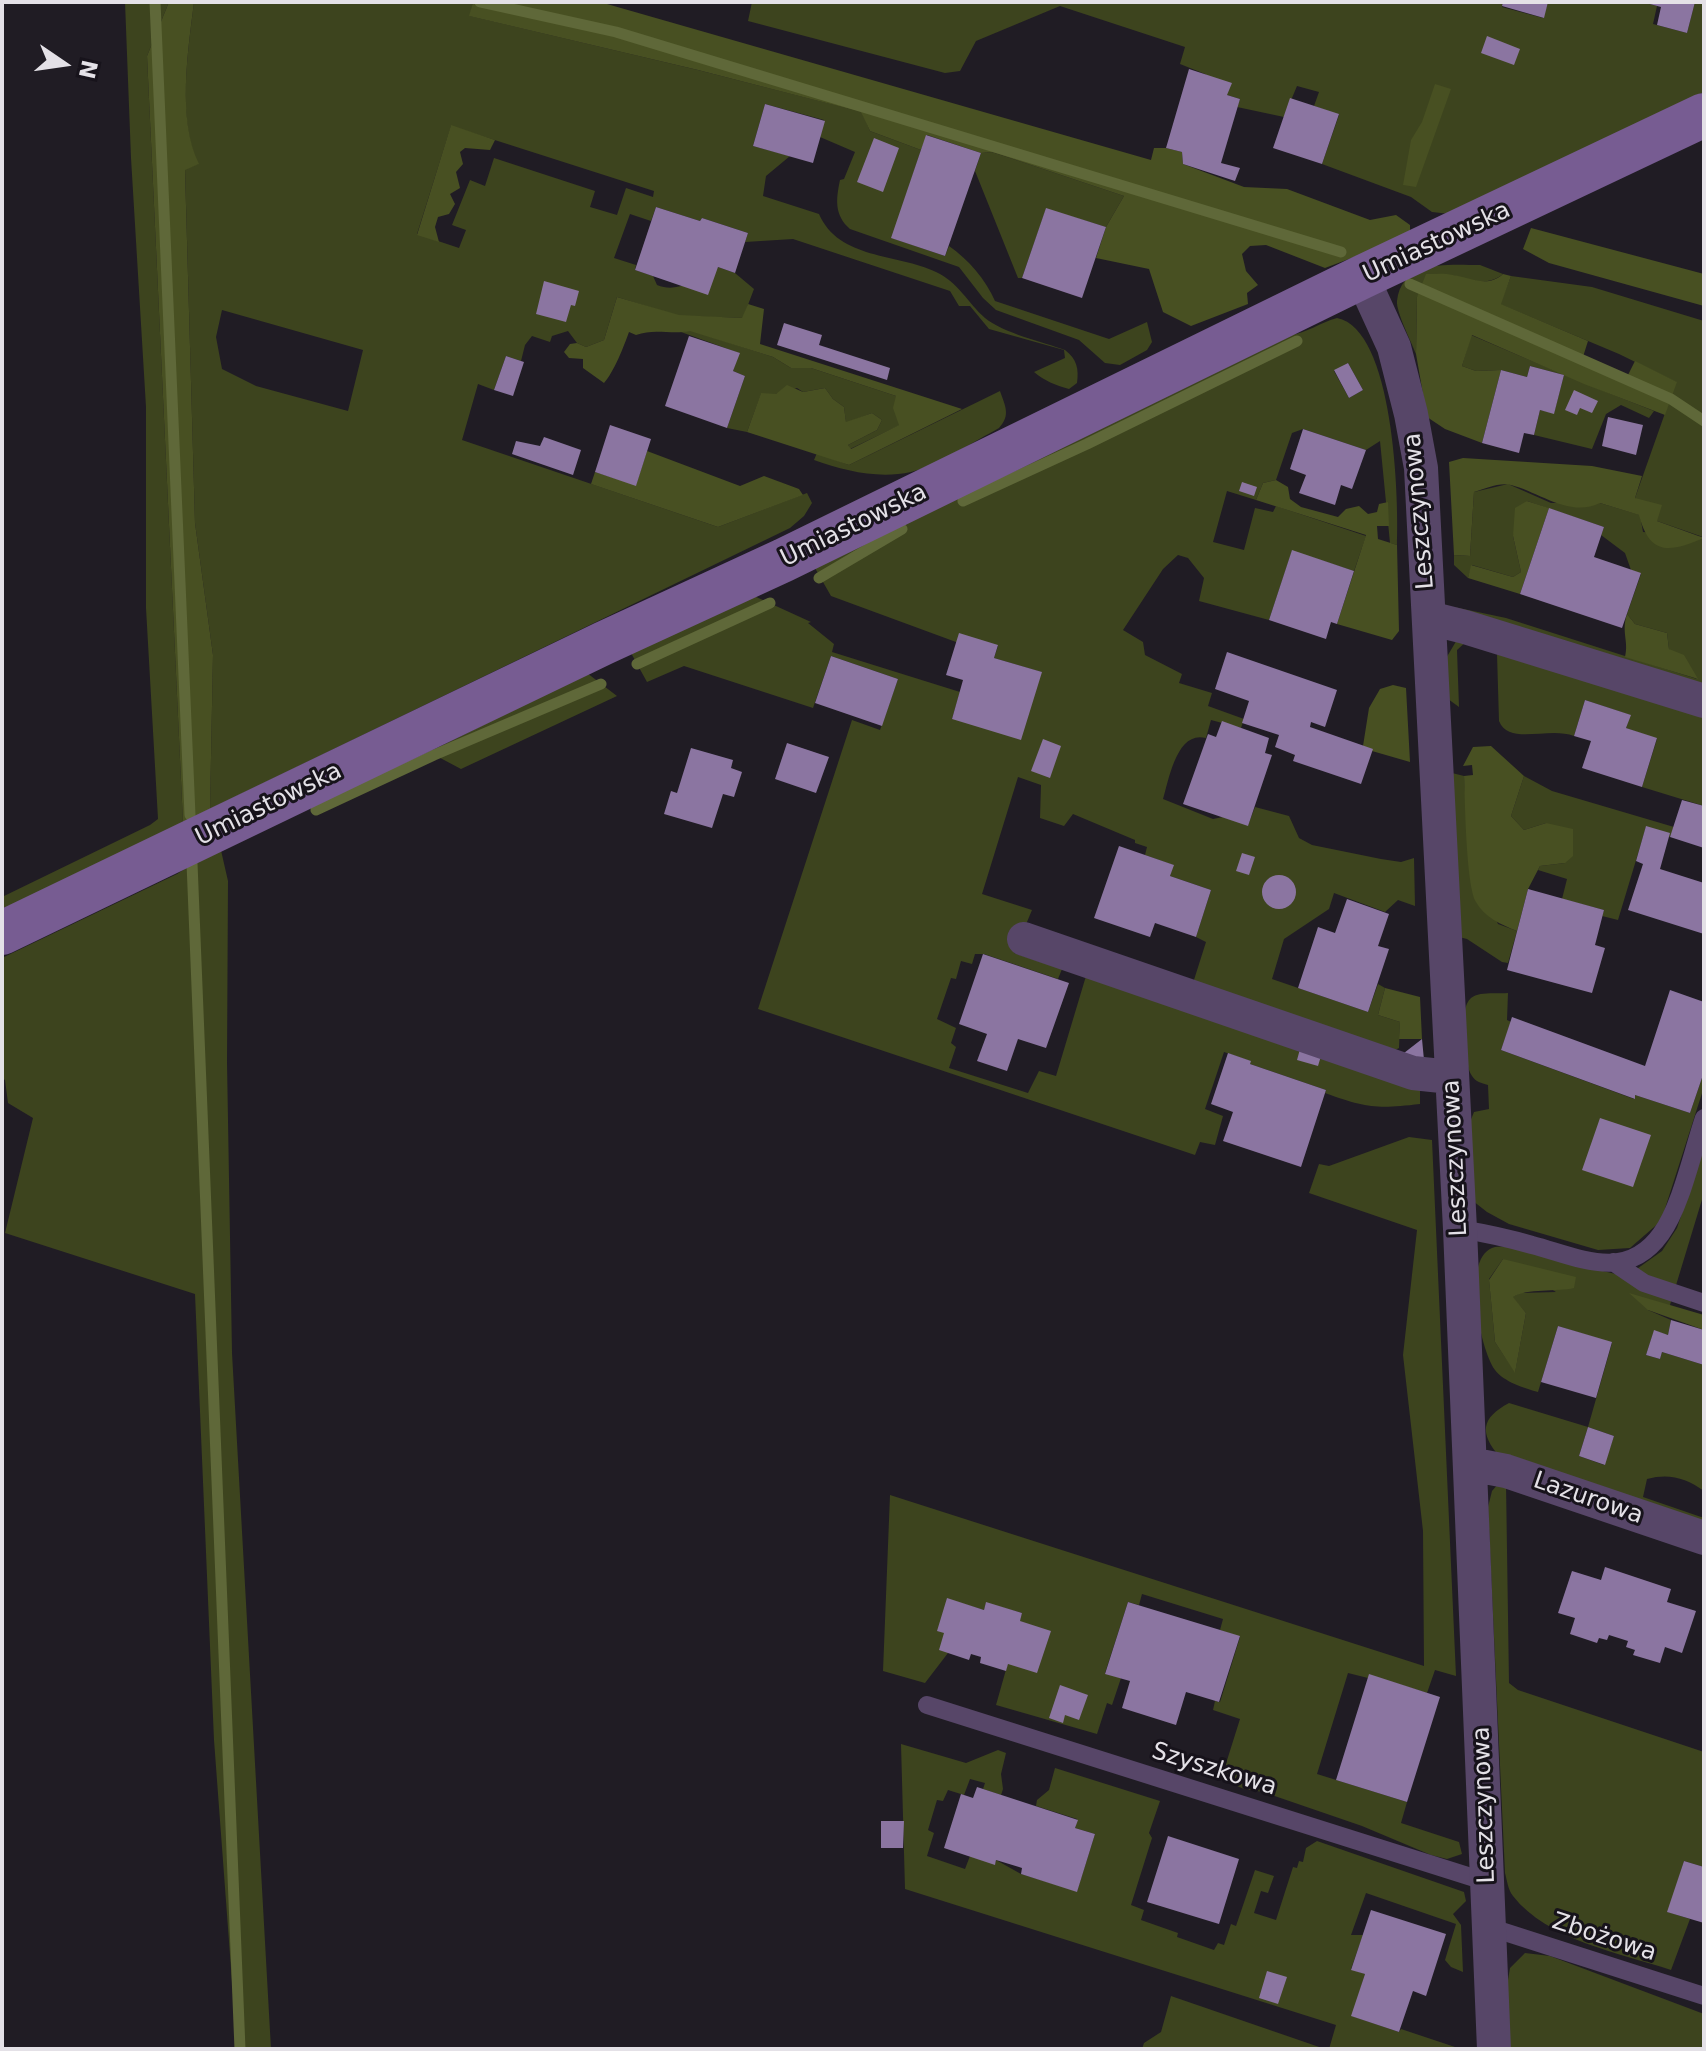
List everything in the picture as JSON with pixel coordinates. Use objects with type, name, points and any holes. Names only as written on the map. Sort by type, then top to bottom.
[{"type":"main road","name":"Umiastowska","points":[[2,933],[604,643],[784,560],[1362,277],[1704,115]]},
{"type":"street","name":"Leszczynowa","points":[[1362,277],[1394,347],[1421,468],[1460,1229],[1494,2049]]},
{"type":"street","points":[[1429,618],[1704,701]]},
{"type":"street","points":[[1024,939],[1413,1073],[1451,1077]]},
{"type":"street","name":"Lazurowa","points":[[1470,1464],[1506,1471],[1704,1538]]},
{"type":"lane","points":[[1460,1229],[1500,1236],[1586,1262],[1613,1262],[1636,1257],[1661,1235],[1672,1215],[1704,1118]]},
{"type":"lane","points":[[1613,1262],[1644,1283],[1704,1303]]},
{"type":"lane","name":"Szyszkowa","points":[[927,1705],[1487,1882]]},
{"type":"lane","name":"Zbożowa","points":[[1489,1927],[1704,1996]]},
{"type":"green space","points":[[125,2],[169,2],[147,56],[183,823],[2,911],[2,897],[158,819],[146,608],[146,407]]},
{"type":"green space","points":[[169,2],[194,2],[186,106],[192,146],[199,164],[185,170],[195,523],[213,655],[210,809],[183,823],[147,56]]},
{"type":"green space","points":[[194,2],[473,2],[470,16],[862,112],[870,131],[921,150],[892,238],[945,256],[949,246],[976,270],[995,301],[1109,339],[1147,322],[1152,342],[1147,350],[1120,365],[1105,363],[1079,340],[996,310],[959,267],[850,229],[841,218],[837,200],[840,180],[844,179],[855,152],[820,137],[824,120],[765,104],[753,146],[790,156],[766,176],[763,196],[819,214],[828,229],[855,248],[921,266],[944,276],[993,323],[1012,333],[1065,350],[1076,365],[1077,383],[1069,389],[1034,372],[1065,358],[1064,350],[989,329],[970,306],[959,306],[950,291],[793,239],[745,242],[748,233],[656,207],[651,221],[630,214],[614,258],[636,265],[635,270],[653,276],[657,285],[673,288],[688,284],[718,267],[735,273],[754,289],[743,318],[679,316],[617,297],[604,340],[586,347],[577,343],[568,331],[552,336],[550,342],[532,336],[525,345],[521,361],[506,356],[494,390],[478,384],[462,440],[718,527],[807,493],[812,503],[804,516],[790,528],[210,809],[213,655],[195,523],[185,169],[198,164],[186,106]],"holes":[[[451,126],[654,191],[653,197],[626,188],[617,215],[590,207],[595,191],[494,158],[485,186],[470,180],[452,225],[466,230],[459,248],[417,234]],[[222,310],[363,350],[348,411],[256,386],[222,369],[216,337]]]},
{"type":"green space","points":[[473,2],[600,2],[1151,160],[1154,148],[1182,152],[1183,164],[1244,187],[1287,189],[1370,220],[1396,215],[1410,225],[1410,236],[1325,268],[1266,245],[1250,246],[1242,254],[1246,271],[1258,285],[1247,293],[1248,304],[1191,326],[1163,312],[1149,269],[1096,258],[1106,227],[1124,196],[992,152],[981,153],[927,135],[921,150],[870,131],[861,112],[469,16]]},
{"type":"green space","points":[[752,2],[1503,2],[1502,7],[1543,18],[1548,2],[1642,2],[1657,6],[1653,24],[1687,33],[1695,2],[1704,2],[1704,92],[1450,214],[1432,212],[1411,197],[1322,164],[1339,115],[1314,106],[1319,92],[1297,86],[1284,117],[1237,107],[1240,99],[1227,95],[1205,74],[1180,64],[1185,47],[1060,6],[976,41],[960,71],[945,73],[748,21]]},
{"type":"green space","points":[[1435,84],[1451,89],[1416,187],[1403,185],[1411,140],[1422,122]]},
{"type":"green space","points":[[451,125],[495,140],[490,150],[465,148],[460,152],[463,164],[456,172],[460,188],[450,194],[455,204],[449,214],[438,217],[435,227],[439,242],[417,235]]},
{"type":"green space","points":[[992,152],[1124,196],[1106,227],[1046,209],[1022,278],[1018,278],[975,171],[981,153]]},
{"type":"green space","points":[[1531,228],[1704,274],[1704,306],[1549,263],[1523,249]]},
{"type":"green space","points":[[1480,265],[1503,274],[1485,281],[1452,275],[1417,297],[1416,354],[1397,306],[1401,287],[1408,278],[1429,267]]},
{"type":"green space","points":[[1426,274],[1450,274],[1485,281],[1503,274],[1511,276],[1501,304],[1588,341],[1582,360],[1626,379],[1635,361],[1677,382],[1665,415],[1472,335],[1462,366],[1476,371],[1501,370],[1482,443],[1445,429],[1427,417],[1416,354],[1417,297]]},
{"type":"green space","points":[[1511,276],[1592,287],[1704,321],[1704,693],[1454,607],[1506,618],[1697,679],[1669,649],[1667,633],[1635,624],[1627,614],[1641,574],[1631,570],[1625,553],[1601,535],[1604,527],[1527,501],[1513,536],[1521,572],[1513,577],[1472,565],[1468,578],[1454,565],[1454,555],[1470,556],[1474,492],[1508,484],[1551,503],[1600,503],[1640,515],[1643,532],[1703,537],[1657,521],[1635,498],[1676,382],[1619,354],[1500,304]]},
{"type":"green space","points":[[617,297],[679,315],[742,318],[748,304],[764,309],[760,344],[962,409],[849,465],[747,432],[761,393],[776,394],[787,385],[803,392],[825,388],[844,407],[846,422],[872,413],[882,420],[877,430],[848,445],[851,449],[899,425],[893,408],[896,396],[811,368],[791,368],[773,357],[690,331],[636,335],[629,332],[604,383],[583,368],[583,359],[569,358],[564,352],[570,344],[586,347],[604,340]]},
{"type":"green space","points":[[1337,318],[1356,329],[1371,352],[1382,382],[1394,455],[1397,545],[1390,543],[1380,441],[1366,450],[1303,429],[1292,433],[1276,480],[1263,483],[1256,500],[1227,491],[1213,542],[1244,550],[1255,508],[1273,512],[1276,506],[1366,536],[1354,571],[1292,551],[1269,620],[1199,601],[1204,578],[1188,558],[1178,555],[1163,569],[1123,630],[1143,642],[1145,655],[1182,674],[1179,683],[1212,693],[1208,706],[1244,719],[1241,728],[1211,720],[1206,738],[1188,741],[1176,758],[1163,799],[1213,819],[1223,817],[1248,825],[1255,807],[1289,816],[1299,838],[1312,845],[1401,862],[1414,858],[1415,906],[1398,900],[1385,912],[1334,893],[1329,909],[1284,939],[1272,979],[1368,1012],[1378,984],[1385,988],[1378,1015],[1400,1022],[1399,1048],[1395,1050],[1193,983],[1206,942],[1196,937],[1211,890],[1170,876],[1173,865],[1145,855],[1147,847],[1135,843],[1135,840],[1073,814],[1064,826],[1040,818],[1041,785],[1018,777],[982,894],[1032,910],[1014,953],[1062,969],[1058,979],[984,954],[975,954],[972,964],[961,961],[956,979],[951,978],[937,1019],[956,1028],[951,1043],[956,1047],[949,1068],[1028,1093],[1039,1071],[1056,1076],[1086,976],[1420,1089],[1420,1104],[1382,1107],[1351,1102],[1224,1052],[1205,1109],[1223,1116],[1215,1145],[1200,1142],[1195,1155],[758,1009],[852,720],[880,730],[898,679],[831,656],[813,708],[684,666],[647,682],[631,653],[754,596],[811,622],[808,623],[834,644],[832,652],[960,692],[952,719],[1041,672],[994,658],[998,646],[956,642],[831,596],[815,568],[1290,335]],"holes":[[[1348,363],[1363,390],[1349,398],[1334,371]]]},
{"type":"green space","points":[[690,330],[773,357],[791,368],[811,368],[896,396],[900,425],[850,449],[848,445],[877,430],[882,420],[872,413],[846,423],[844,407],[825,388],[803,392],[797,388],[776,394],[761,394],[747,432],[727,428],[745,376],[733,371],[739,353],[681,332]]},
{"type":"green space","points":[[1471,335],[1654,411],[1649,418],[1621,405],[1606,414],[1592,449],[1534,435],[1540,410],[1554,413],[1564,375],[1530,366],[1527,377],[1501,370],[1476,371],[1462,366]]},
{"type":"green space","points":[[1000,391],[1006,415],[999,428],[920,469],[899,474],[874,474],[814,460],[817,453],[849,465]]},
{"type":"green space","points":[[647,451],[740,486],[764,476],[799,489],[803,495],[718,527],[591,484],[595,472],[636,485]]},
{"type":"green space","points":[[1463,458],[1592,466],[1642,476],[1635,498],[1662,505],[1657,521],[1704,538],[1663,548],[1649,538],[1639,515],[1600,503],[1589,507],[1566,506],[1522,488],[1502,484],[1474,492],[1470,556],[1454,555],[1449,462]]},
{"type":"green space","points":[[1276,480],[1288,487],[1290,499],[1301,507],[1338,517],[1346,509],[1359,506],[1368,514],[1377,512],[1379,504],[1388,502],[1389,526],[1377,526],[1378,539],[1397,545],[1399,631],[1392,640],[1337,624],[1366,535],[1256,500],[1263,483]]},
{"type":"green space","points":[[1527,501],[1549,508],[1520,594],[1468,578],[1471,565],[1513,577],[1521,572],[1513,536],[1515,508]]},
{"type":"green space","points":[[1627,614],[1635,624],[1667,633],[1669,649],[1684,655],[1698,679],[1625,657]]},
{"type":"green space","points":[[1458,638],[1468,640],[1457,650],[1459,707],[1448,699],[1445,660]]},
{"type":"green space","points":[[1497,654],[1704,715],[1704,806],[1642,787],[1657,739],[1626,728],[1630,715],[1585,700],[1574,736],[1521,734],[1504,728],[1499,721]]},
{"type":"green space","points":[[587,673],[617,696],[461,769],[429,752]]},
{"type":"green space","points":[[1393,685],[1406,688],[1410,762],[1363,746],[1369,708],[1380,689]]},
{"type":"green space","points":[[1491,746],[1524,776],[1511,816],[1524,830],[1546,823],[1573,829],[1573,856],[1565,863],[1540,866],[1528,889],[1517,931],[1484,912],[1476,902],[1470,879],[1464,776],[1473,775],[1472,765],[1463,766],[1473,747]]},
{"type":"green space","points":[[1452,773],[1464,776],[1469,860],[1498,924],[1517,931],[1508,963],[1459,937]]},
{"type":"green space","points":[[1524,776],[1552,791],[1674,827],[1670,837],[1646,827],[1618,920],[1602,916],[1604,910],[1562,899],[1567,879],[1538,870],[1540,866],[1565,863],[1546,823],[1524,830],[1511,816]]},
{"type":"green space","points":[[220,846],[228,881],[227,1062],[232,1353],[271,2049],[237,2049],[214,1740],[195,1294],[5,1233],[33,1118],[8,1103],[5,1080],[2,1078],[2,958],[177,874]]},
{"type":"green space","points":[[1385,988],[1420,997],[1422,1039],[1399,1039],[1400,1022],[1378,1015]]},
{"type":"green space","points":[[1508,993],[1507,1020],[1511,1022],[1501,1050],[1634,1099],[1635,1095],[1690,1113],[1704,1072],[1704,1087],[1661,1221],[1630,1248],[1598,1250],[1509,1224],[1473,1201],[1468,1127],[1474,1112],[1489,1109],[1488,1085],[1475,1080],[1466,1060],[1464,1013],[1474,996]]},
{"type":"green space","points":[[1409,1137],[1432,1140],[1456,1676],[1435,1670],[1427,1693],[1369,1675],[1368,1678],[1348,1673],[1317,1774],[1407,1802],[1401,1823],[1459,1842],[1462,1854],[1447,1859],[1431,1855],[1362,1826],[1216,1779],[1219,1772],[1223,1773],[1240,1719],[1213,1710],[1215,1701],[1220,1702],[1240,1637],[1220,1630],[1223,1619],[1142,1594],[1139,1605],[1128,1602],[1105,1673],[1121,1678],[1112,1705],[1107,1703],[1097,1734],[996,1705],[1022,1613],[986,1603],[984,1610],[947,1599],[944,1633],[948,1653],[925,1683],[883,1671],[890,1495],[1424,1666],[1423,1531],[1403,1355],[1417,1230],[1309,1193],[1319,1164],[1329,1166]]},
{"type":"green space","points":[[1704,1147],[1704,1193],[1670,1305],[1648,1310],[1671,1320],[1668,1335],[1654,1331],[1646,1355],[1660,1359],[1662,1352],[1704,1365],[1704,1491],[1677,1478],[1655,1477],[1647,1479],[1643,1497],[1704,1518],[1704,1549],[1506,1483],[1509,1683],[1518,1690],[1704,1752],[1704,1867],[1684,1861],[1668,1912],[1690,1919],[1671,1970],[1564,1934],[1527,1911],[1513,1896],[1508,1885],[1488,1507],[1492,1491],[1498,1484],[1500,1457],[1489,1441],[1486,1427],[1493,1414],[1509,1403],[1588,1427],[1612,1343],[1558,1326],[1538,1392],[1515,1384],[1499,1374],[1489,1359],[1479,1324],[1476,1284],[1478,1267],[1484,1254],[1495,1247],[1521,1249],[1627,1276],[1662,1251],[1677,1228]],"holes":[[[1503,1259],[1556,1292],[1520,1293],[1512,1297],[1526,1313],[1515,1372],[1495,1342],[1489,1279]],[[1588,1427],[1614,1436],[1604,1465],[1579,1456]]]},
{"type":"green space","points":[[1503,1259],[1576,1277],[1574,1288],[1526,1292],[1513,1297],[1526,1313],[1515,1373],[1495,1342],[1489,1280]]},
{"type":"green space","points":[[1629,1293],[1704,1315],[1704,1330],[1648,1310]]},
{"type":"green space","points":[[901,1744],[966,1763],[998,1750],[1006,1753],[1001,1774],[1001,1795],[983,1789],[985,1783],[970,1779],[964,1795],[948,1790],[943,1801],[937,1800],[928,1830],[934,1833],[927,1856],[965,1869],[970,1856],[995,1864],[996,1860],[1021,1874],[1077,1891],[1095,1834],[1075,1828],[1077,1819],[1036,1806],[1037,1800],[1049,1790],[1055,1768],[1160,1801],[1131,1905],[1144,1910],[1141,1920],[1214,1950],[1218,1943],[1224,1945],[1231,1924],[1236,1926],[1255,1870],[1274,1876],[1268,1893],[1261,1891],[1254,1913],[1276,1920],[1293,1867],[1297,1868],[1299,1861],[1303,1862],[1306,1848],[1317,1841],[1464,1892],[1466,1901],[1453,1914],[1461,1925],[1463,1972],[1451,1967],[1445,1960],[1456,1924],[1366,1893],[1351,1935],[1363,1935],[1351,1969],[1365,1974],[1352,2016],[1399,2032],[1401,2029],[1455,2049],[1329,2049],[1336,2025],[905,1889]]},
{"type":"green space","points":[[1525,1953],[1550,1956],[1704,2014],[1704,2049],[1509,2049],[1507,1986],[1510,1968]]},
{"type":"green space","points":[[1171,1996],[1325,2049],[1142,2049],[1144,2043],[1161,2032]]},
{"type":"building","points":[[1503,2],[1548,2],[1544,18],[1502,6]]},
{"type":"building","points":[[1695,2],[1687,33],[1657,25],[1661,7],[1646,3]]},
{"type":"building","points":[[1487,36],[1520,49],[1514,65],[1481,53]]},
{"type":"building","points":[[1189,69],[1232,83],[1227,95],[1240,99],[1221,163],[1240,168],[1235,181],[1183,164],[1182,152],[1166,148]]},
{"type":"building","points":[[1290,98],[1339,114],[1322,164],[1273,148]]},
{"type":"building","points":[[765,104],[825,121],[813,163],[753,146]]},
{"type":"building","points":[[926,135],[981,153],[945,256],[891,238]]},
{"type":"building","points":[[874,138],[899,148],[883,192],[857,182]]},
{"type":"building","points":[[656,207],[748,233],[735,273],[718,267],[708,295],[635,270]]},
{"type":"building","points":[[1046,208],[1106,227],[1082,298],[1022,278]]},
{"type":"building","points":[[544,281],[579,291],[566,322],[536,314]]},
{"type":"building","points":[[784,323],[822,335],[819,345],[890,368],[887,380],[777,345]]},
{"type":"building","points":[[689,336],[740,353],[733,371],[745,376],[727,428],[665,406]]},
{"type":"building","points":[[506,356],[524,362],[513,396],[494,390]]},
{"type":"building","points":[[1348,363],[1363,390],[1349,398],[1334,370]]},
{"type":"building","points":[[1530,366],[1564,375],[1554,414],[1540,410],[1534,435],[1524,433],[1519,453],[1482,443],[1501,370],[1527,377]]},
{"type":"building","points":[[1574,390],[1598,401],[1592,413],[1580,408],[1577,415],[1565,410]]},
{"type":"building","points":[[1608,417],[1643,425],[1636,455],[1602,446]]},
{"type":"building","points":[[610,425],[651,439],[636,486],[595,472]]},
{"type":"building","points":[[1303,429],[1366,450],[1352,489],[1341,485],[1335,505],[1299,493],[1306,475],[1290,469]]},
{"type":"building","points":[[544,437],[581,450],[573,475],[512,454],[516,441],[540,446]]},
{"type":"building","points":[[1242,482],[1257,487],[1254,496],[1239,491]]},
{"type":"building","points":[[1549,508],[1604,527],[1594,557],[1641,573],[1622,628],[1520,594]]},
{"type":"building","points":[[1292,550],[1354,571],[1337,624],[1331,622],[1326,639],[1269,620]]},
{"type":"building","points":[[959,633],[998,645],[994,658],[1042,672],[1021,740],[952,719],[963,680],[946,675]]},
{"type":"building","points":[[1227,652],[1337,690],[1325,727],[1311,722],[1310,727],[1373,749],[1361,784],[1293,761],[1295,755],[1275,747],[1279,735],[1242,723],[1249,701],[1215,689]]},
{"type":"building","points":[[831,656],[898,679],[882,726],[815,703]]},
{"type":"building","points":[[1585,700],[1631,715],[1626,728],[1657,738],[1642,787],[1582,768],[1591,741],[1574,736]]},
{"type":"building","points":[[1222,721],[1269,738],[1265,753],[1272,755],[1248,826],[1183,804],[1208,734],[1216,737]]},
{"type":"building","points":[[1043,739],[1061,746],[1050,778],[1031,771]]},
{"type":"building","points":[[787,743],[829,757],[816,793],[775,779]]},
{"type":"building","points":[[691,748],[733,760],[731,768],[742,772],[734,797],[723,794],[712,828],[664,814],[671,791],[677,793]]},
{"type":"building","points":[[1682,800],[1704,806],[1704,848],[1670,837]]},
{"type":"building","points":[[1646,826],[1670,833],[1660,869],[1704,883],[1704,934],[1628,910],[1643,864],[1636,861]]},
{"type":"building","points":[[1119,846],[1174,865],[1170,876],[1211,890],[1196,937],[1155,923],[1150,937],[1094,918]]},
{"type":"building","points":[[1242,853],[1255,857],[1249,875],[1236,871]]},
{"type":"building","points":[[1279,875],[1291,880],[1296,892],[1291,904],[1279,909],[1267,904],[1262,892],[1267,880]]},
{"type":"building","points":[[1528,889],[1604,910],[1595,945],[1605,948],[1592,993],[1507,970]]},
{"type":"building","points":[[1347,899],[1389,914],[1378,946],[1389,949],[1368,1012],[1298,988],[1318,927],[1335,933]]},
{"type":"building","points":[[983,954],[1069,983],[1046,1048],[1018,1039],[1007,1071],[977,1061],[987,1034],[959,1024]]},
{"type":"building","points":[[1670,990],[1704,1002],[1704,1072],[1690,1113],[1635,1095],[1635,1099],[1501,1050],[1512,1017],[1645,1066]]},
{"type":"building","points":[[1422,1039],[1424,1060],[1404,1053]]},
{"type":"building","points":[[1300,1049],[1321,1056],[1318,1066],[1297,1060]]},
{"type":"building","points":[[1228,1053],[1251,1061],[1250,1064],[1326,1090],[1301,1167],[1223,1141],[1233,1112],[1211,1104]]},
{"type":"building","points":[[1600,1118],[1651,1135],[1633,1187],[1582,1170]]},
{"type":"building","points":[[1671,1320],[1704,1330],[1704,1365],[1662,1352],[1660,1359],[1646,1355],[1654,1330],[1668,1335]]},
{"type":"building","points":[[1558,1326],[1612,1342],[1596,1398],[1541,1382]]},
{"type":"building","points":[[1588,1427],[1614,1436],[1605,1465],[1579,1456]]},
{"type":"building","points":[[1605,1567],[1671,1589],[1667,1602],[1696,1611],[1682,1653],[1665,1647],[1660,1663],[1633,1655],[1635,1650],[1626,1647],[1628,1641],[1609,1635],[1607,1640],[1599,1638],[1597,1643],[1570,1634],[1575,1618],[1558,1613],[1572,1571],[1601,1580]]},
{"type":"building","points":[[947,1598],[984,1610],[986,1602],[1022,1613],[1020,1621],[1051,1631],[1037,1673],[1008,1664],[1006,1671],[980,1663],[981,1657],[971,1654],[969,1660],[939,1650],[944,1633],[937,1631]]},
{"type":"building","points":[[1128,1602],[1240,1636],[1219,1702],[1186,1692],[1176,1725],[1122,1708],[1130,1681],[1105,1674]]},
{"type":"building","points":[[1369,1674],[1440,1697],[1407,1802],[1336,1780]]},
{"type":"building","points":[[1060,1685],[1088,1695],[1079,1720],[1065,1715],[1063,1723],[1049,1718]]},
{"type":"building","points":[[977,1787],[1078,1820],[1075,1828],[1095,1834],[1077,1892],[1021,1874],[1022,1868],[1019,1867],[996,1860],[995,1865],[944,1848],[961,1794],[973,1798]]},
{"type":"building","points":[[881,1821],[904,1821],[903,1848],[881,1848]]},
{"type":"building","points":[[1168,1836],[1239,1859],[1219,1924],[1147,1902]]},
{"type":"building","points":[[1684,1861],[1704,1867],[1704,1923],[1667,1912]]},
{"type":"building","points":[[1371,1910],[1446,1934],[1426,1996],[1413,1991],[1399,2032],[1351,2016],[1365,1974],[1351,1970]]},
{"type":"building","points":[[1267,1971],[1287,1977],[1278,2004],[1259,1998]]},
{"type":"waterway","points":[[155,2],[190,815]]},
{"type":"waterway","points":[[480,2],[616,32],[1341,252]]},
{"type":"waterway","points":[[1410,284],[1671,399],[1704,421]]},
{"type":"waterway","points":[[963,501],[1297,341]]},
{"type":"waterway","points":[[819,578],[902,529]]},
{"type":"waterway","points":[[637,664],[770,603]]},
{"type":"waterway","points":[[316,810],[434,755],[601,684]]},
{"type":"waterway","points":[[192,863],[240,2049]]}]
